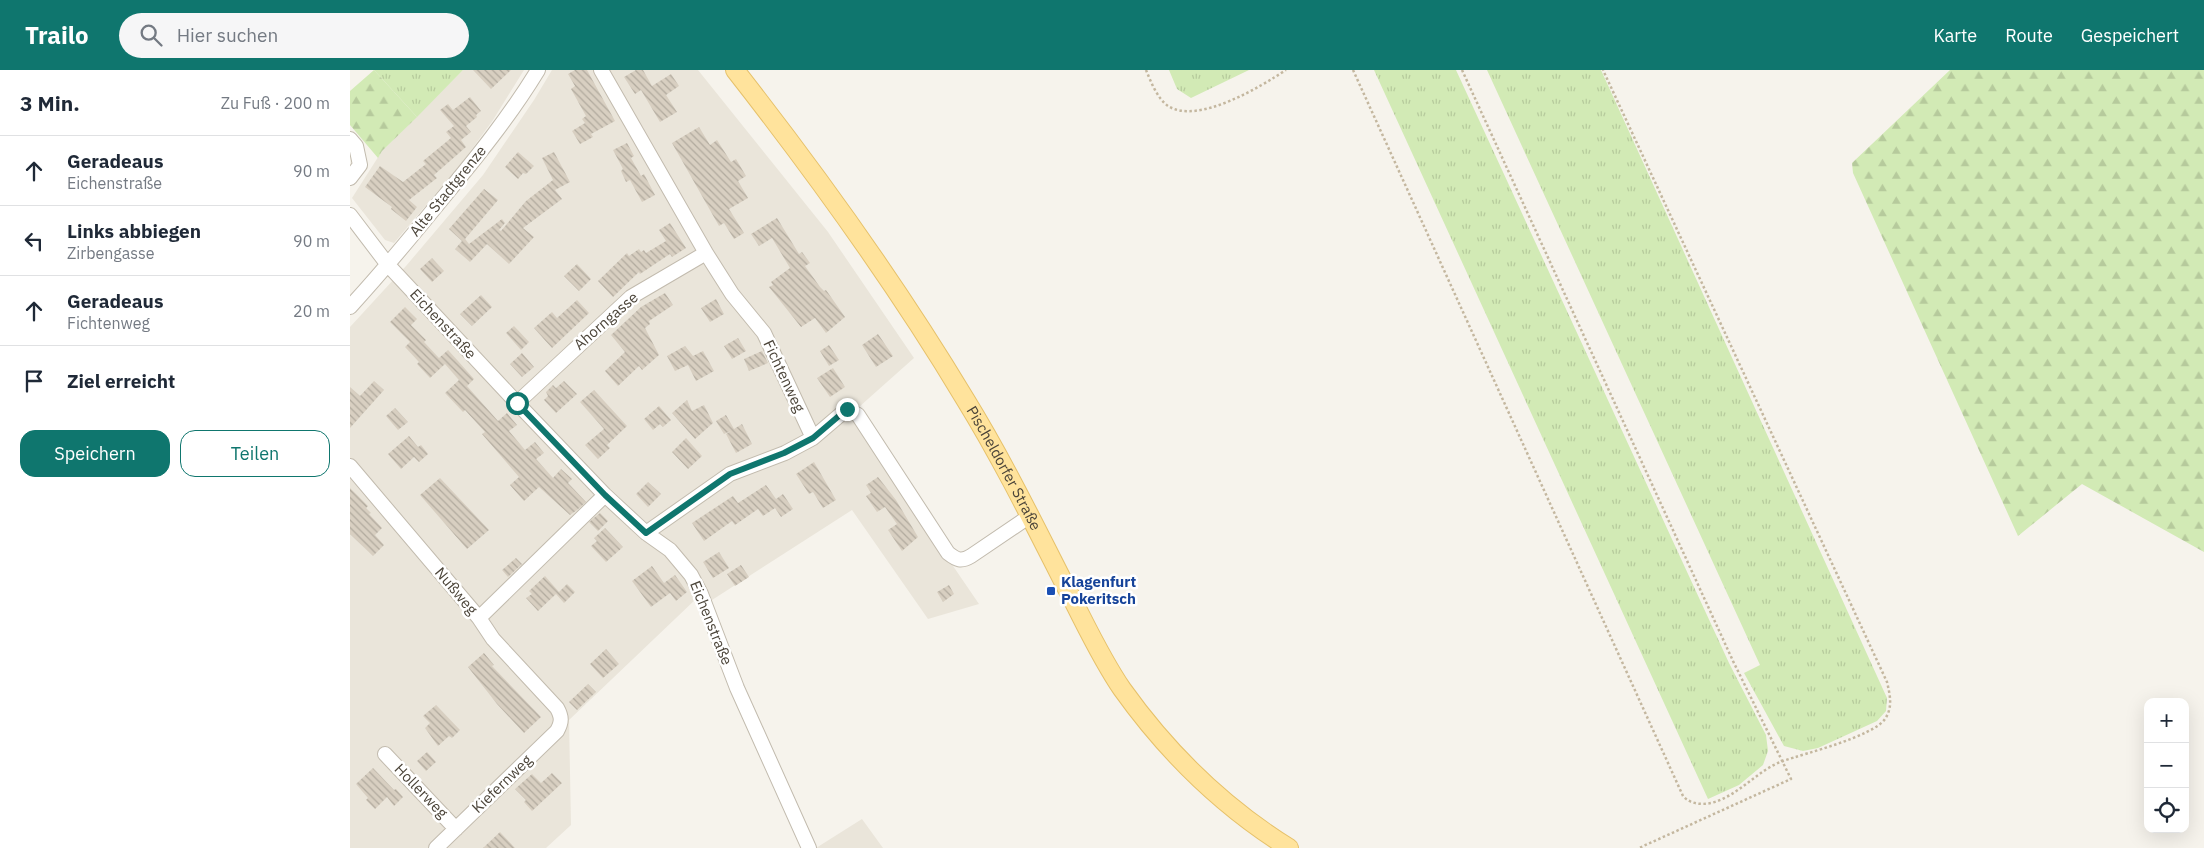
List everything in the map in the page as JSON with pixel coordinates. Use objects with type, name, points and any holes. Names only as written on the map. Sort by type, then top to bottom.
[{"type":"main road","name":"Pischeldorfer Straße","points":[[735,70],[809,164],[895,286],[967,401],[1030,516],[1089,632],[1121,687],[1160,739],[1198,778],[1240,814],[1289,848]]},
{"type":"street","name":"Alte Stadtgrenze","points":[[350,307],[388,265],[499,128],[538,70]]},
{"type":"street","name":"Fichtenweg","points":[[601,70],[706,253],[732,294],[764,333],[813,438]]},
{"type":"street","points":[[350,139],[356,146],[360,165],[350,178]]},
{"type":"street","name":"Eichenstraße","points":[[350,215],[388,265],[517,403],[605,495],[646,533],[670,550],[680,562],[694,582],[737,688],[809,848]]},
{"type":"street","name":"Ahorngasse","points":[[517,403],[631,297],[706,253]]},
{"type":"street","points":[[646,533],[730,474],[784,453],[813,438],[847,409],[858,415],[948,553],[957,560],[964,560],[971,556],[1030,516]]},
{"type":"street","name":"Nußweg","points":[[350,466],[479,618],[493,639],[557,708],[562,716]]},
{"type":"street","points":[[479,618],[605,495]]},
{"type":"street","name":"Kiefernweg","points":[[436,848],[557,731],[561,724],[562,716]]},
{"type":"street","name":"Hollerweg","points":[[385,754],[456,829]]},
{"type":"path","points":[[1146,70],[1154,88],[1168,105],[1184,112],[1209,109],[1268,82],[1286,70]]},
{"type":"path","points":[[1353,70],[1683,796],[1687,801],[1701,804],[1713,802],[1737,792],[1772,766],[1783,761],[1817,751],[1876,727],[1884,719],[1890,708],[1887,682],[1603,70]]},
{"type":"path","points":[[1462,70],[1732,661],[1791,779],[1639,848]]},
{"type":"shaded area","points":[[463,70],[524,70],[493,120],[461,164],[394,243],[385,240],[352,198],[382,151]]},
{"type":"shaded area","points":[[552,70],[698,70],[828,232],[914,358],[850,415],[979,604],[928,619],[852,510],[712,600],[697,598],[569,720],[571,825],[546,848],[350,848],[350,327],[406,266],[483,175]]},
{"type":"shaded area","points":[[862,819],[883,848],[816,848]]},
{"type":"green space","points":[[374,70],[463,70],[417,117]]},
{"type":"green space","points":[[374,70],[417,117],[382,151],[378,158],[350,125],[350,91]]},
{"type":"green space","points":[[1169,70],[1249,70],[1191,98],[1177,89]]},
{"type":"green space","points":[[1374,70],[1456,70],[1729,663],[1766,735],[1768,751],[1763,765],[1739,785],[1708,799]]},
{"type":"green space","points":[[1487,70],[1601,70],[1887,698],[1886,711],[1877,721],[1818,748],[1803,751],[1784,746],[1744,673],[1760,665]]},
{"type":"green space","points":[[1950,70],[2204,70],[2204,552],[2082,484],[2018,536],[1853,173],[1852,163]]},
{"type":"building","points":[[473,70],[511,70],[491,89]]},
{"type":"building","points":[[575,70],[587,70],[615,121],[591,134],[593,137],[580,144],[572,131],[585,123],[582,119],[586,116],[571,89],[575,86],[568,74]]},
{"type":"building","points":[[636,70],[643,70],[652,86],[671,74],[679,86],[666,95],[677,112],[660,122],[641,90],[635,94],[624,77]]},
{"type":"building","points":[[470,97],[481,111],[466,126],[471,132],[461,140],[466,147],[434,175],[437,178],[409,200],[417,207],[406,221],[391,209],[392,207],[365,187],[380,166],[403,182],[426,164],[423,161],[451,138],[446,132],[454,126],[440,110],[448,104],[456,114],[453,110]]},
{"type":"building","points":[[699,127],[710,145],[717,140],[731,162],[736,159],[746,176],[738,181],[748,198],[729,209],[744,233],[734,239],[724,223],[719,226],[672,143]]},
{"type":"building","points":[[627,143],[634,156],[631,158],[641,176],[644,174],[655,195],[642,202],[630,180],[626,182],[621,171],[623,169],[613,150]]},
{"type":"building","points":[[518,152],[534,166],[526,174],[523,173],[518,179],[505,167]]},
{"type":"building","points":[[554,152],[570,182],[555,190],[562,199],[523,228],[534,237],[509,264],[487,244],[470,262],[455,249],[462,241],[449,229],[484,189],[498,200],[465,239],[469,244],[502,219],[505,223],[499,230],[501,231],[526,201],[553,180],[542,158]]},
{"type":"building","points":[[777,218],[799,254],[802,252],[810,263],[805,266],[820,287],[824,291],[826,290],[845,317],[826,333],[815,318],[801,327],[769,287],[773,285],[771,282],[790,268],[772,238],[759,246],[751,234]]},
{"type":"building","points":[[670,223],[686,248],[672,257],[670,254],[640,274],[639,272],[613,297],[598,281],[627,253],[629,256],[639,249],[641,252],[644,250],[646,253],[666,241],[659,230]]},
{"type":"building","points":[[432,258],[444,271],[432,282],[420,269]]},
{"type":"building","points":[[577,264],[591,279],[579,291],[564,276]]},
{"type":"building","points":[[665,293],[673,305],[649,321],[650,324],[645,328],[659,355],[642,370],[639,366],[618,386],[605,371],[625,352],[611,335],[641,307]]},
{"type":"building","points":[[481,295],[492,307],[472,326],[460,314]]},
{"type":"building","points":[[716,299],[724,314],[710,322],[701,308]]},
{"type":"building","points":[[577,300],[589,313],[552,348],[534,328],[552,312],[557,318]]},
{"type":"building","points":[[405,307],[417,319],[411,325],[426,340],[424,342],[439,358],[448,350],[474,379],[467,386],[498,421],[507,413],[517,425],[509,431],[525,450],[535,442],[544,453],[536,459],[553,478],[561,469],[572,479],[568,483],[586,502],[577,510],[570,515],[539,487],[524,501],[510,485],[519,477],[482,434],[485,432],[465,410],[463,412],[445,393],[459,380],[445,364],[430,378],[405,347],[410,342],[390,322]]},
{"type":"building","points":[[514,326],[529,342],[521,350],[506,333]]},
{"type":"building","points":[[878,334],[893,356],[876,367],[862,345]]},
{"type":"building","points":[[738,338],[746,351],[732,359],[724,346]]},
{"type":"building","points":[[829,345],[839,360],[829,366],[820,351]]},
{"type":"building","points":[[685,346],[693,356],[703,351],[714,371],[696,381],[688,365],[675,371],[667,356]]},
{"type":"building","points":[[762,351],[768,363],[749,371],[744,359]]},
{"type":"building","points":[[522,353],[534,367],[522,377],[510,364]]},
{"type":"building","points":[[833,368],[845,387],[830,397],[817,378]]},
{"type":"building","points":[[374,381],[384,390],[350,428],[350,387],[360,396]]},
{"type":"building","points":[[564,381],[577,394],[556,413],[544,400],[548,396],[546,392],[553,385],[556,388]]},
{"type":"building","points":[[594,390],[627,426],[607,445],[610,448],[598,459],[585,445],[604,429],[580,402]]},
{"type":"building","points":[[687,400],[692,411],[704,405],[713,423],[695,439],[672,413]]},
{"type":"building","points":[[659,406],[671,420],[663,427],[660,424],[653,430],[644,419]]},
{"type":"building","points":[[395,408],[408,422],[398,430],[386,416]]},
{"type":"building","points":[[726,415],[734,429],[742,424],[752,444],[736,453],[726,434],[731,431],[724,434],[716,421]]},
{"type":"building","points":[[409,436],[418,447],[421,445],[428,454],[419,462],[414,457],[401,469],[388,454]]},
{"type":"building","points":[[686,438],[702,456],[688,469],[672,452]]},
{"type":"building","points":[[814,462],[836,500],[823,508],[813,492],[809,494],[796,474]]},
{"type":"building","points":[[878,477],[896,500],[918,537],[902,551],[888,530],[897,524],[885,507],[877,512],[866,496],[871,493],[866,485]]},
{"type":"building","points":[[440,478],[489,530],[467,549],[420,495]]},
{"type":"building","points":[[648,482],[661,494],[648,507],[636,494]]},
{"type":"building","points":[[766,485],[776,499],[783,494],[793,509],[781,517],[775,508],[763,516],[758,509],[735,525],[732,521],[704,541],[692,523],[733,496],[738,503]]},
{"type":"building","points":[[350,488],[368,506],[366,508],[371,513],[369,514],[382,528],[375,535],[384,545],[373,556],[350,534]]},
{"type":"building","points":[[600,513],[608,521],[598,531],[589,522]]},
{"type":"building","points":[[605,528],[623,547],[606,562],[591,546],[597,541],[594,538]]},
{"type":"building","points":[[719,552],[729,568],[713,578],[703,562]]},
{"type":"building","points":[[516,558],[522,564],[508,577],[502,570]]},
{"type":"building","points":[[741,565],[749,577],[735,586],[727,574]]},
{"type":"building","points":[[652,566],[664,583],[675,575],[687,592],[676,601],[670,593],[651,607],[632,581]]},
{"type":"building","points":[[545,576],[559,592],[567,584],[575,592],[564,603],[556,594],[538,611],[526,598],[532,594],[529,591]]},
{"type":"building","points":[[949,585],[954,594],[943,602],[937,592]]},
{"type":"building","points":[[606,649],[619,664],[603,678],[590,664]]},
{"type":"building","points":[[484,653],[494,665],[492,666],[541,717],[524,733],[497,704],[468,667]]},
{"type":"building","points":[[588,684],[596,692],[577,710],[569,702]]},
{"type":"building","points":[[436,705],[460,730],[452,738],[449,736],[438,746],[425,728],[430,723],[423,716]]},
{"type":"building","points":[[427,752],[436,762],[426,771],[417,761]]},
{"type":"building","points":[[373,768],[403,797],[394,806],[387,797],[375,809],[366,800],[368,798],[356,784]]},
{"type":"building","points":[[552,773],[562,783],[532,811],[524,802],[526,800],[515,789],[532,774],[541,783]]},
{"type":"building","points":[[500,832],[515,848],[483,848]]},
{"type":"place","name":"Klagenfurt Pokeritsch","points":[[1051,591]]},
{"type":"route","points":[[517,403],[605,495],[646,533],[730,474],[784,453],[813,438],[847,409]]}]
